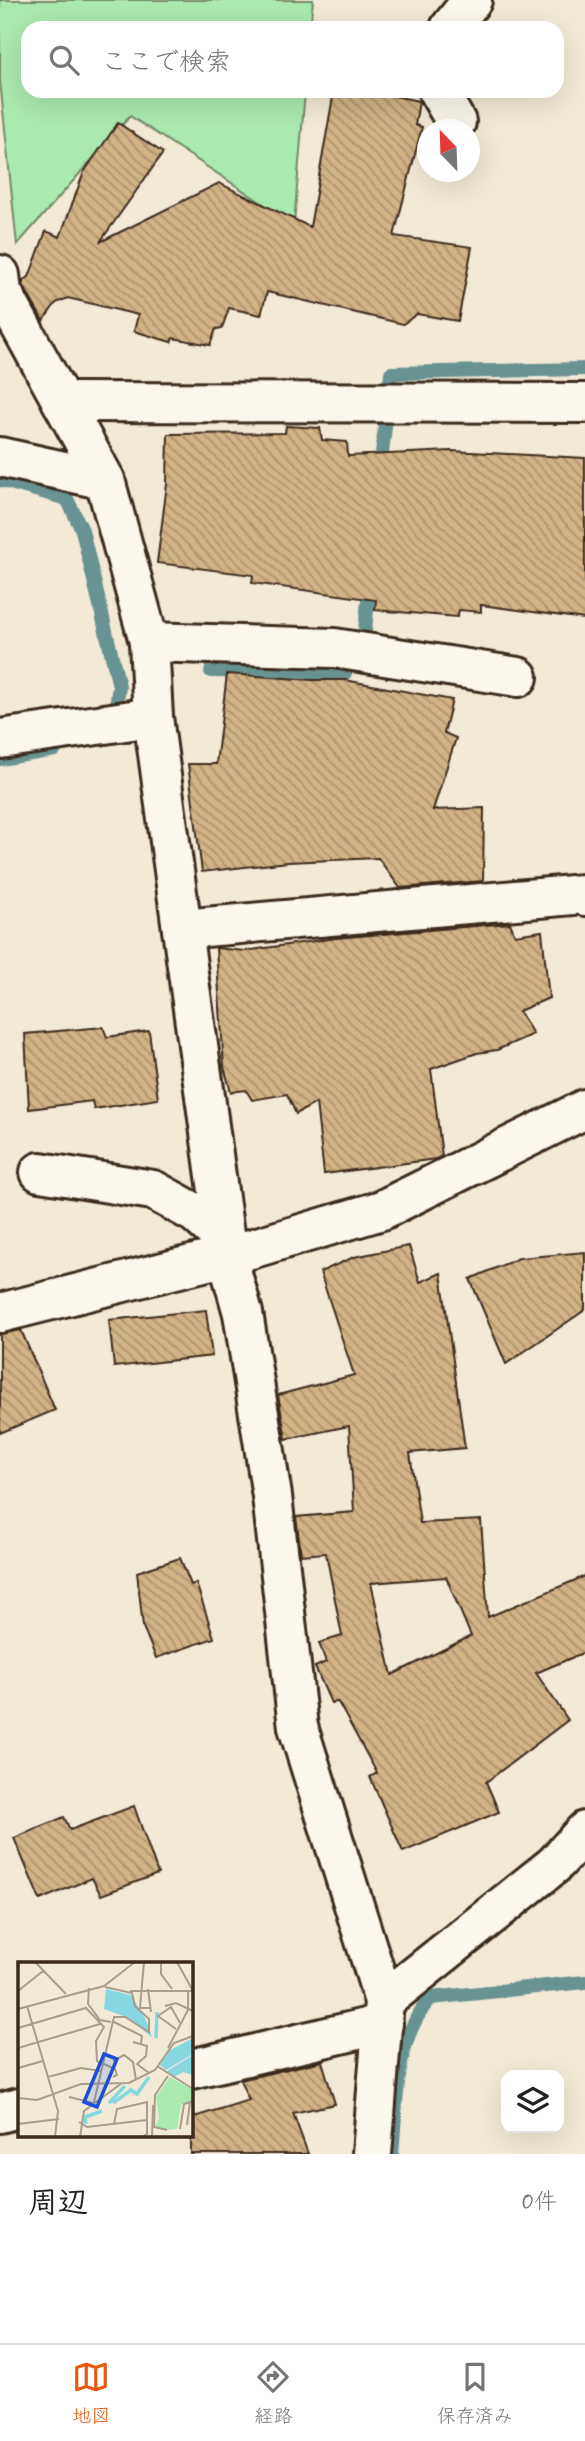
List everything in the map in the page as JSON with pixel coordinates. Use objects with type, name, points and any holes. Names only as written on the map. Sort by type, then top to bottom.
[{"type":"street","points":[[456,21],[472,0]]},
{"type":"street","points":[[0,275],[2,292],[105,480],[149,642],[153,717],[182,929],[226,1248],[243,1313],[270,1483],[298,1727],[384,2013],[372,2154]]},
{"type":"street","points":[[62,402],[585,403]]},
{"type":"street","points":[[0,457],[105,480]]},
{"type":"street","points":[[149,642],[334,648],[518,677]]},
{"type":"street","points":[[0,739],[153,717]]},
{"type":"street","points":[[182,929],[585,896]]},
{"type":"street","points":[[0,1313],[226,1248],[382,1210],[585,1109]]},
{"type":"street","points":[[40,1172],[153,1190],[195,1213],[226,1248]]},
{"type":"street","points":[[192,2069],[384,2013],[554,1865],[585,1831]]},
{"type":"street","points":[[0,2113],[18,2108]]},
{"type":"green space","points":[[0,0],[313,0],[311,21],[21,21],[21,98],[304,98],[294,224],[130,116],[17,245],[0,81]]},
{"type":"building","points":[[333,98],[404,98],[419,101],[415,125],[417,146],[394,236],[472,247],[458,321],[417,314],[403,324],[267,292],[261,315],[229,308],[222,328],[216,329],[210,345],[173,338],[171,342],[134,331],[138,315],[68,298],[56,303],[43,321],[23,285],[23,280],[29,277],[46,231],[60,237],[84,172],[118,123],[163,153],[100,242],[219,183],[310,227]]},
{"type":"building","points":[[286,426],[320,428],[322,440],[347,442],[348,456],[451,451],[585,458],[585,619],[481,605],[481,612],[459,610],[457,617],[375,610],[376,600],[252,583],[253,575],[157,563],[167,484],[168,434],[285,433]]},
{"type":"building","points":[[227,674],[345,680],[452,700],[444,733],[456,738],[433,810],[484,808],[483,881],[400,888],[378,858],[288,862],[202,872],[188,764],[216,764]]},
{"type":"building","points":[[510,923],[515,935],[542,931],[549,998],[519,1011],[533,1034],[497,1050],[477,1053],[431,1069],[442,1156],[324,1174],[316,1103],[296,1114],[287,1094],[252,1100],[246,1090],[231,1092],[224,1067],[216,948],[245,951],[336,938]]},
{"type":"building","points":[[103,1027],[107,1037],[149,1031],[158,1099],[94,1109],[92,1101],[29,1109],[25,1034]]},
{"type":"building","points":[[409,1246],[420,1282],[441,1273],[465,1448],[410,1453],[420,1523],[481,1520],[488,1617],[585,1576],[585,1652],[536,1673],[568,1720],[486,1782],[499,1812],[403,1852],[370,1777],[377,1773],[338,1702],[331,1703],[315,1667],[326,1662],[319,1643],[342,1636],[326,1553],[301,1555],[296,1517],[354,1512],[349,1426],[286,1439],[278,1395],[354,1375],[320,1272],[354,1257]],"holes":[[[446,1577],[471,1636],[392,1675],[371,1583]]]},
{"type":"building","points":[[585,1252],[585,1310],[506,1364],[470,1279],[519,1258]]},
{"type":"building","points":[[206,1310],[212,1356],[114,1367],[109,1320]]},
{"type":"building","points":[[21,1330],[55,1410],[0,1433],[0,1334]]},
{"type":"building","points":[[180,1558],[191,1585],[196,1583],[214,1638],[156,1658],[143,1627],[137,1572]]},
{"type":"building","points":[[134,1806],[158,1874],[101,1895],[92,1878],[40,1900],[14,1838],[64,1817],[70,1830]]},
{"type":"building","points":[[322,2061],[335,2104],[293,2113],[308,2154],[191,2154],[192,2118],[249,2100],[240,2080]]},
{"type":"waterway","points":[[380,471],[391,373],[585,369]]},
{"type":"waterway","points":[[0,480],[67,499],[82,530],[119,686],[114,721]]},
{"type":"waterway","points":[[211,671],[345,673],[365,630],[370,582]]},
{"type":"waterway","points":[[0,759],[55,750]]},
{"type":"waterway","points":[[392,2154],[404,2051],[419,2014],[431,1998],[585,1982]]}]
